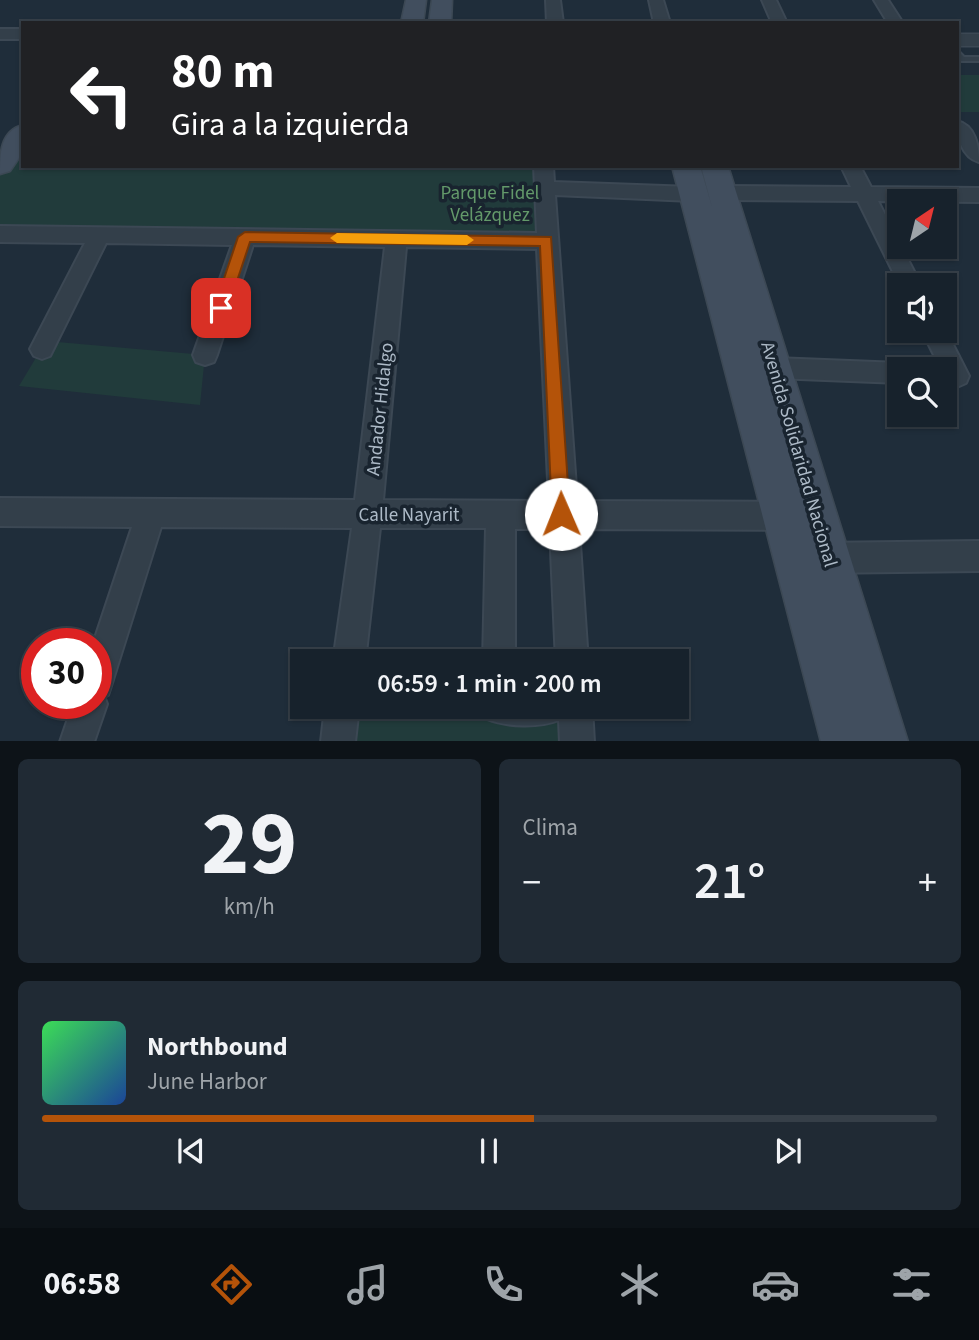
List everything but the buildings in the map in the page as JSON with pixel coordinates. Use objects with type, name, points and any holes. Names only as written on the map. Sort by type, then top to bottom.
[{"type":"main road","points":[[412,21],[416,0]]},
{"type":"main road","points":[[440,21],[442,0]]},
{"type":"main road","points":[[0,165],[21,136]]},
{"type":"main road","name":"Avenida Solidaridad Nacional","points":[[704,180],[775,368],[801,516]]},
{"type":"main road","name":"Avenida Solidaridad Nacional","points":[[704,180],[813,558],[884,741]]},
{"type":"main road","name":"Avenida Solidaridad Nacional","points":[[813,558],[846,741]]},
{"type":"street","points":[[553,0],[555,21]]},
{"type":"street","points":[[656,0],[661,21]]},
{"type":"street","points":[[769,0],[779,21]]},
{"type":"street","points":[[881,0],[896,21]]},
{"type":"street","points":[[0,34],[21,34]]},
{"type":"street","points":[[959,40],[979,40]]},
{"type":"street","points":[[959,129],[979,156]]},
{"type":"street","points":[[851,168],[905,273]]},
{"type":"street","points":[[571,649],[543,177],[704,180],[864,194],[979,195]]},
{"type":"street","points":[[0,234],[546,241]]},
{"type":"street","points":[[42,349],[99,235]]},
{"type":"street","points":[[205,355],[245,237]]},
{"type":"street","name":"Andador Hidalgo","points":[[351,649],[368,513],[396,239]]},
{"type":"street","points":[[941,343],[960,375]]},
{"type":"street","points":[[775,368],[887,372]]},
{"type":"street","name":"Calle Nayarit","points":[[0,512],[801,516]]},
{"type":"street","points":[[112,633],[151,512]]},
{"type":"street","points":[[499,649],[500,514]]},
{"type":"street","points":[[813,558],[979,556]]},
{"type":"street","points":[[78,741],[85,719]]},
{"type":"street","points":[[338,741],[341,719]]},
{"type":"street","points":[[576,719],[577,741]]},
{"type":"lane","points":[[959,56],[961,59],[979,59]]},
{"type":"green space","points":[[959,75],[979,75],[979,112],[959,112]]},
{"type":"green space","name":"Parque Fidel Velázquez","points":[[21,136],[21,168],[543,168],[546,241],[0,234],[0,165]]},
{"type":"green space","points":[[46,341],[205,355],[200,405],[19,386]]},
{"type":"green space","points":[[340,719],[569,719],[571,741],[337,741]]},
{"type":"slow traffic","points":[[337,238],[467,240]]},
{"type":"route","points":[[221,308],[245,237],[546,241],[561,514]]}]
